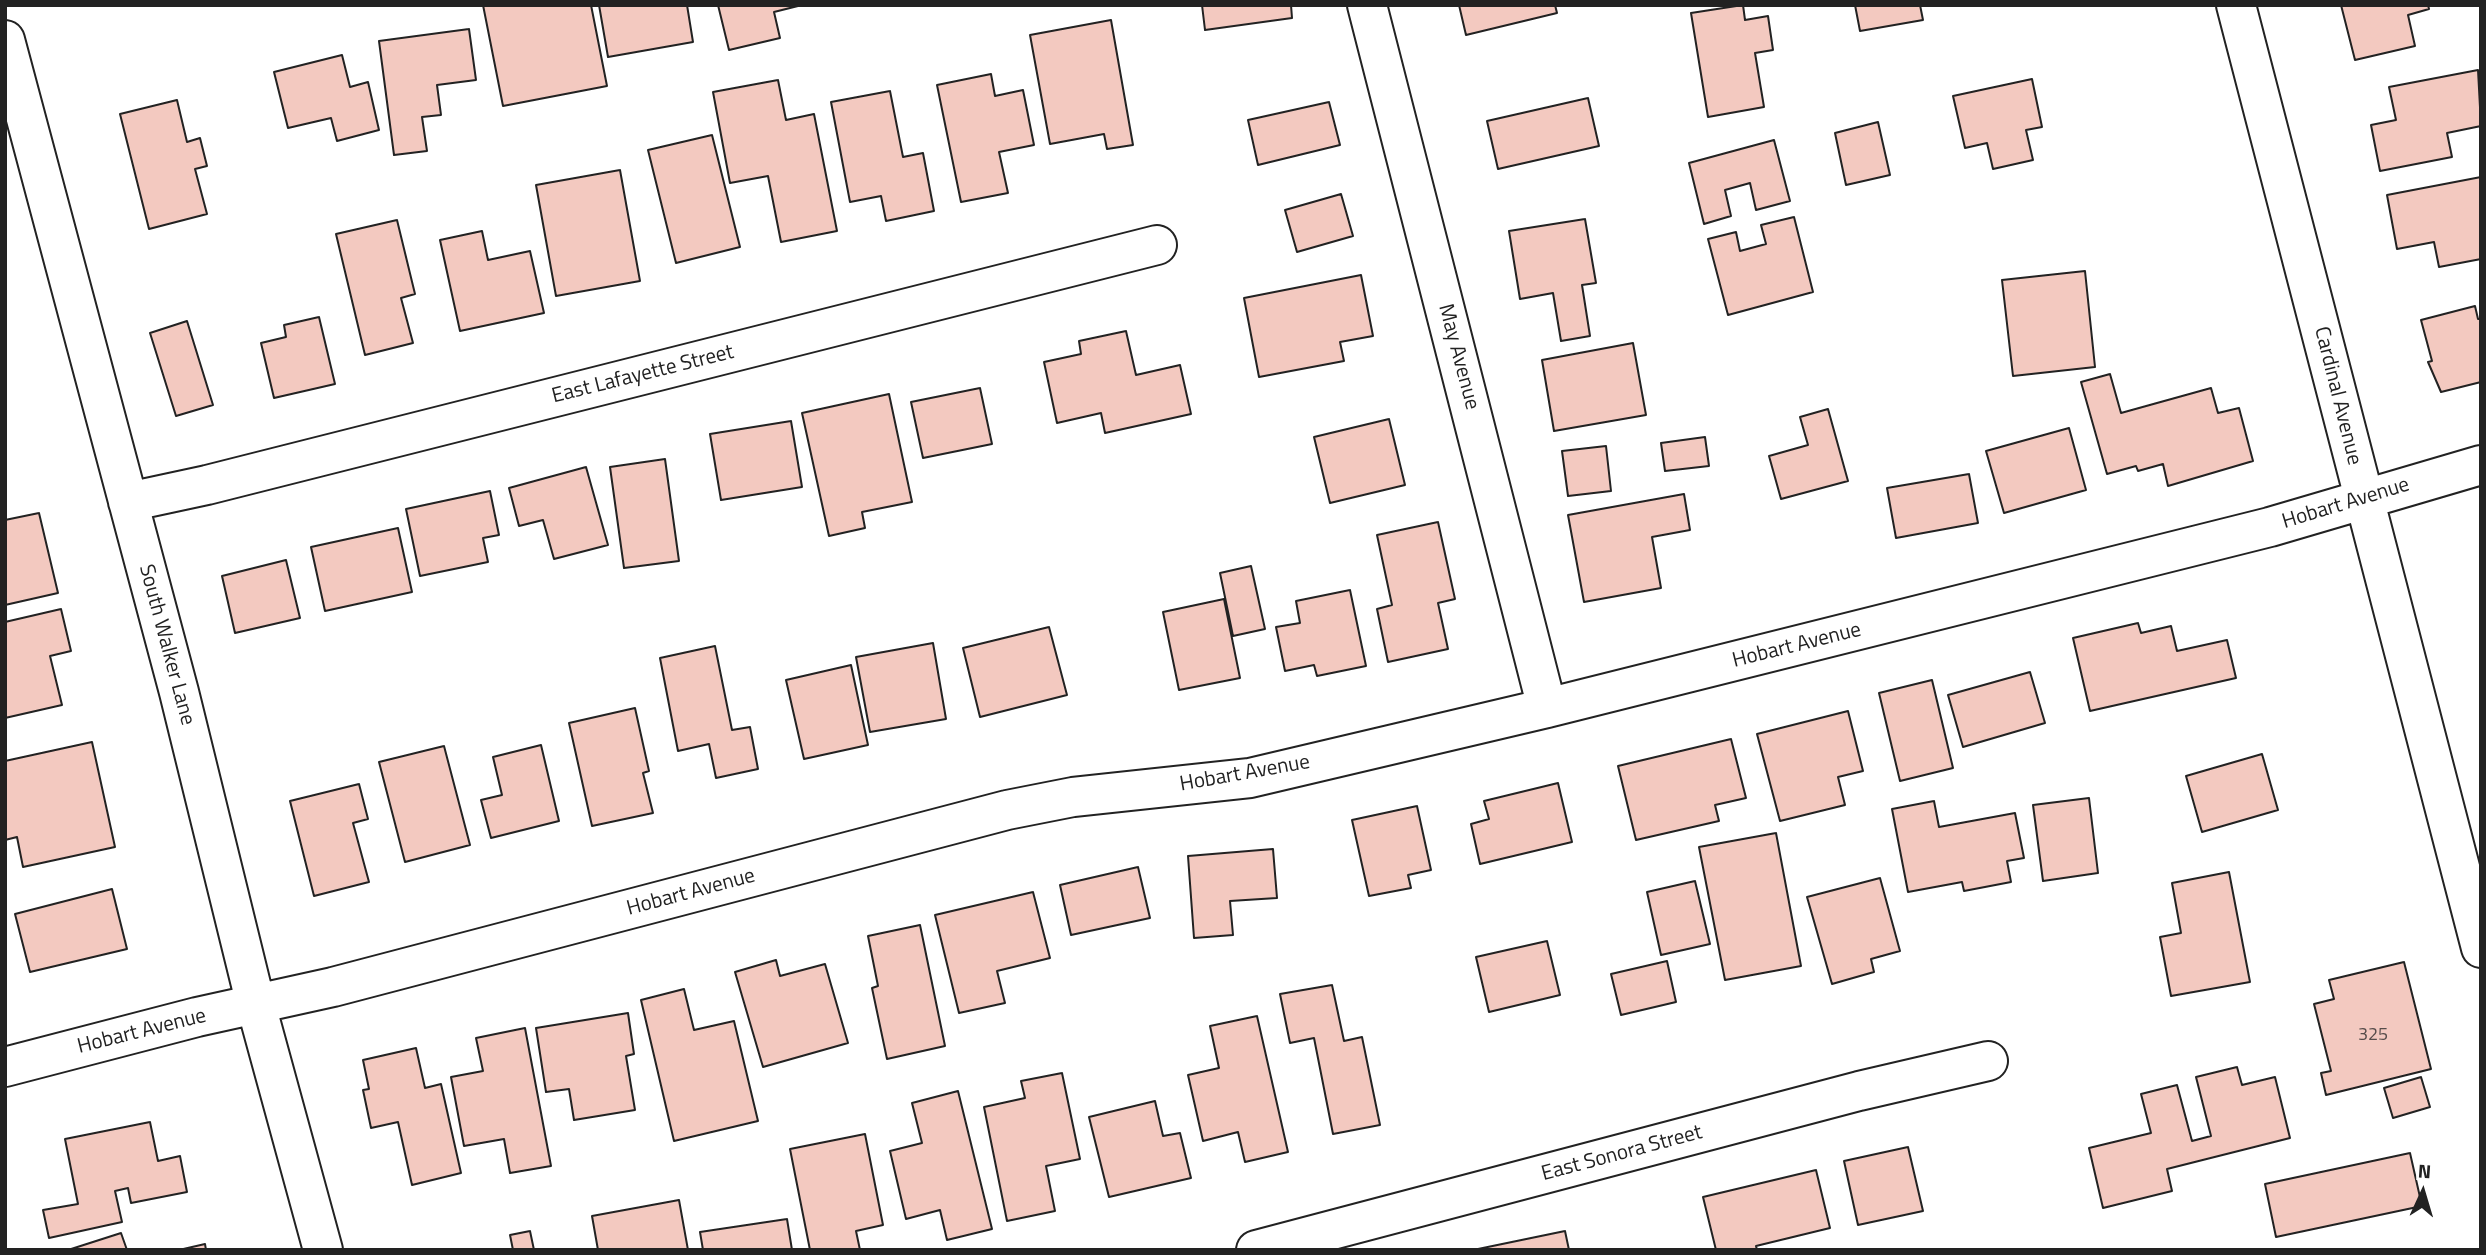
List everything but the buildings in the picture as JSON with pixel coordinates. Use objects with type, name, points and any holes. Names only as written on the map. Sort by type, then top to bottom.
[{"type":"street","name":"May Avenue","points":[[1367,5],[1547,708]]},
{"type":"street","name":"Cardinal Avenue","points":[[2236,5],[2481,948]]},
{"type":"street","name":"South Walker Lane","points":[[5,40],[128,502],[256,1004],[323,1250]]},
{"type":"street","name":"East Lafayette Street","points":[[128,502],[207,485],[1157,245]]},
{"type":"street","name":"Hobart Avenue","points":[[5,1067],[1007,810],[1073,797],[1250,778],[1547,708],[2270,527],[2481,465]]},
{"type":"street","name":"East Sonora Street","points":[[1256,1250],[1859,1091],[1988,1062]]}]
